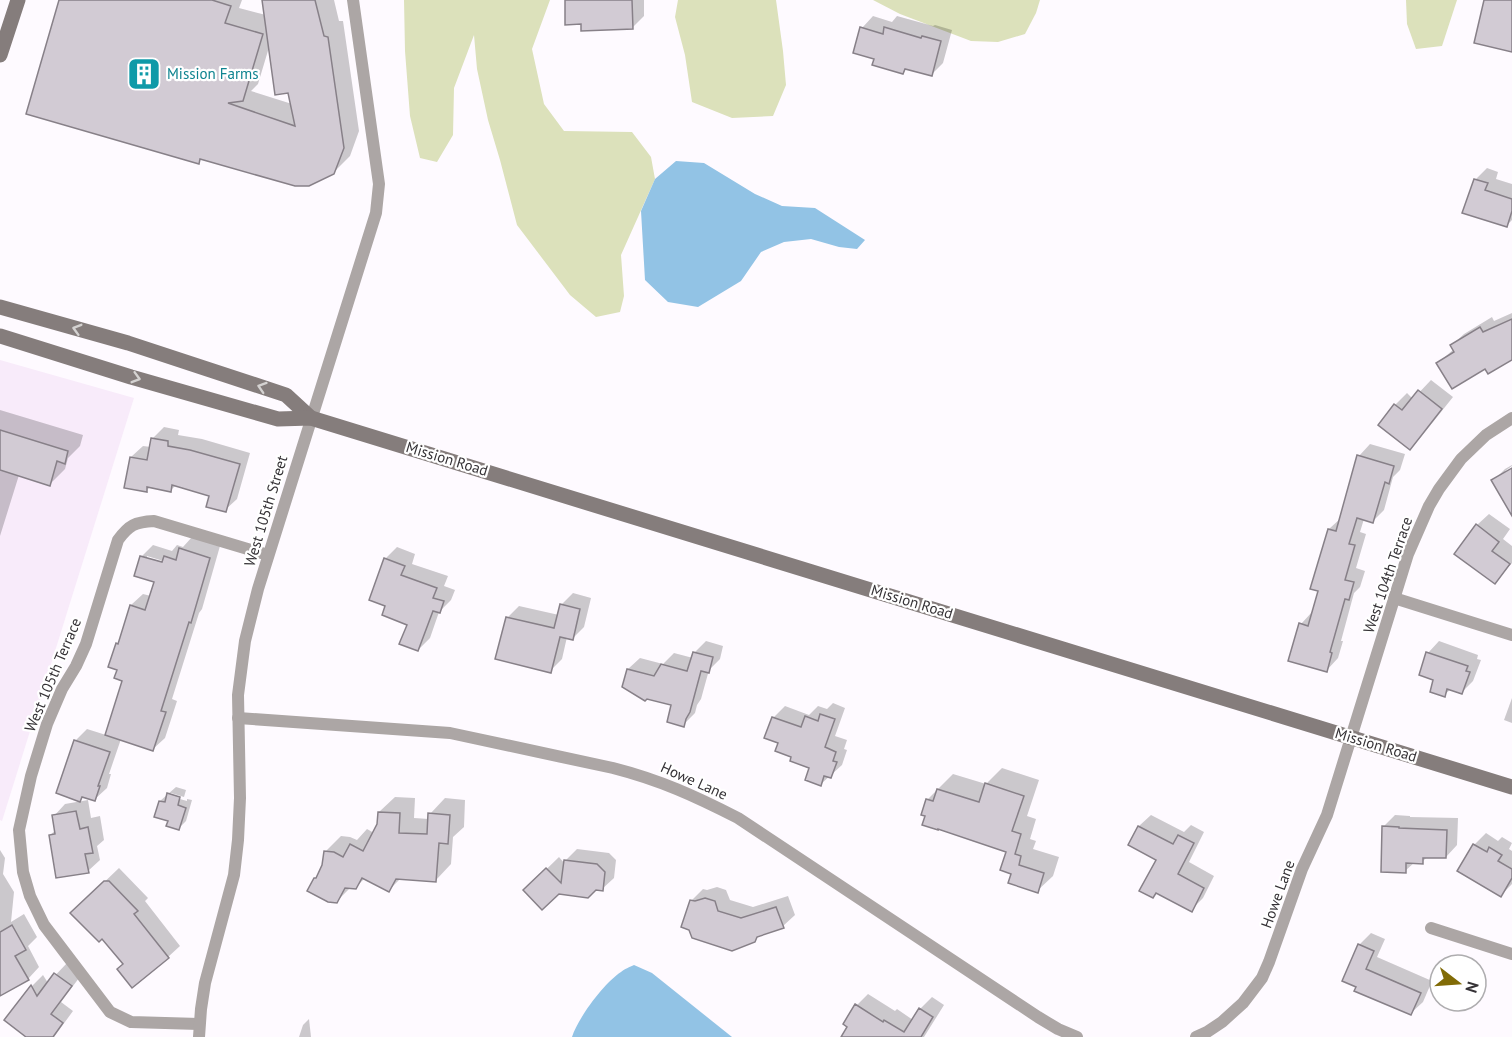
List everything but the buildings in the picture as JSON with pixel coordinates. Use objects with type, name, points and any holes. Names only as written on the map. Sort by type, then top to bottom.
[{"type":"main road","points":[[0,55],[18,0]]},
{"type":"main road","name":"Mission Road","points":[[0,307],[128,343],[286,395],[311,418]]},
{"type":"main road","name":"Mission Road","points":[[0,336],[131,377],[278,419],[311,418],[1512,787]]},
{"type":"street","name":"West 105th Street","points":[[199,1031],[205,983],[234,875],[240,798],[238,695],[246,641],[268,555],[376,213],[379,184],[353,0]]},
{"type":"street","name":"West 104th Terrace","points":[[1352,737],[1408,554],[1429,506],[1455,466],[1486,435],[1512,418]]},
{"type":"street","name":"West 105th Terrace","points":[[199,1031],[131,1022],[110,1012],[44,925],[30,896],[23,873],[19,830],[31,776],[47,724],[62,689],[86,645],[118,540],[126,529],[139,522],[154,521],[268,555]]},
{"type":"street","points":[[1394,598],[1512,635]]},
{"type":"street","name":"Howe Lane","points":[[238,717],[450,733],[639,774],[667,784],[738,818],[1038,1017],[1077,1037]]},
{"type":"street","name":"Howe Lane","points":[[1196,1037],[1222,1022],[1249,996],[1262,978],[1302,869],[1327,815],[1352,737]]},
{"type":"street","points":[[1431,928],[1512,954]]},
{"type":"shaded area","points":[[0,360],[134,398],[2,821],[0,820]]},
{"type":"green space","points":[[404,0],[550,0],[532,49],[544,104],[564,131],[632,132],[651,157],[655,179],[621,255],[624,296],[620,312],[596,317],[570,295],[517,225],[488,120],[477,69],[474,35],[454,88],[453,135],[437,162],[420,158],[410,116]]},
{"type":"green space","points":[[678,0],[776,0],[786,85],[773,116],[732,118],[692,102],[685,55],[675,17]]},
{"type":"green space","points":[[873,0],[1040,0],[1025,34],[998,42],[971,41],[900,14]]},
{"type":"green space","points":[[1406,0],[1457,0],[1442,46],[1416,49],[1407,24]]},
{"type":"water","points":[[676,161],[704,163],[755,194],[782,206],[815,208],[865,240],[857,249],[839,247],[811,239],[784,242],[761,252],[741,281],[698,307],[668,302],[645,280],[641,211],[655,179]]},
{"type":"water","points":[[634,965],[652,973],[732,1037],[572,1037],[580,1020],[600,992],[614,977]]},
{"type":"place","name":"Mission Farms","points":[[144,74]]}]
